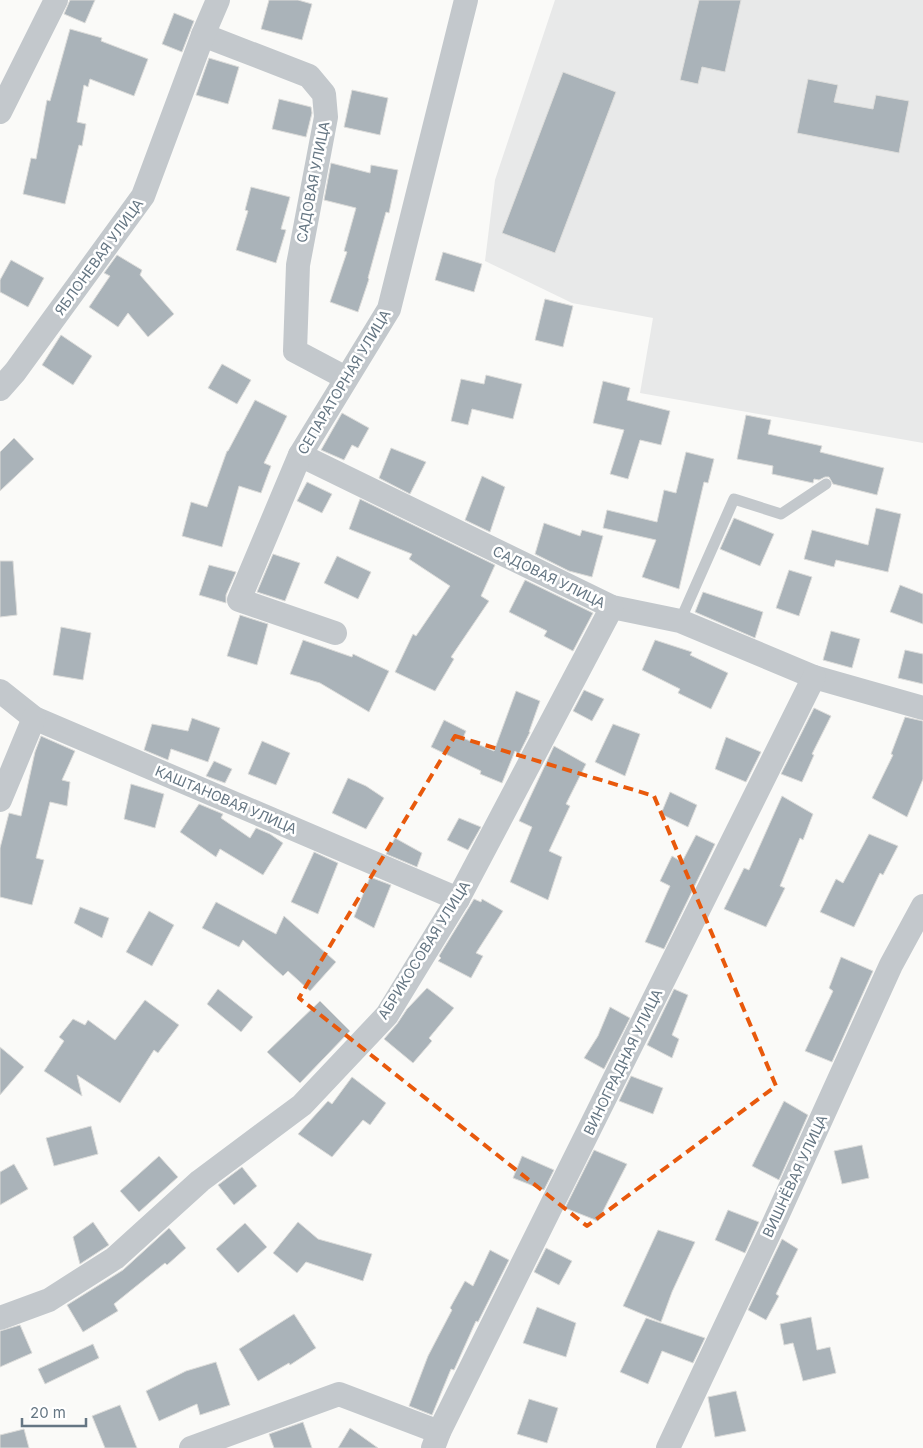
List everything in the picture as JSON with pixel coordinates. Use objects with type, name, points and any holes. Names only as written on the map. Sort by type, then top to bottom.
[{"type":"street","points":[[0,112],[56,0]]},
{"type":"street","name":"ЯБЛОНЕВАЯ УЛИЦА","points":[[0,389],[15,372],[143,196],[203,34],[218,0]]},
{"type":"street","name":"СЕПАРАТОРНАЯ УЛИЦА","points":[[335,633],[239,600],[300,455],[389,309],[466,0]]},
{"type":"street","name":"САДОВАЯ УЛИЦА","points":[[203,34],[309,76],[324,94],[326,117],[298,265],[296,351],[346,378]]},
{"type":"street","name":"САДОВАЯ УЛИЦА","points":[[300,455],[612,607],[680,621],[814,677],[923,708]]},
{"type":"street","name":"АБРИКОСОВАЯ УЛИЦА","points":[[0,1318],[49,1300],[115,1258],[200,1182],[302,1105],[387,1015],[458,900],[612,607]]},
{"type":"street","name":"ВИНОГРАДНАЯ УЛИЦА","points":[[436,1440],[814,677]]},
{"type":"street","name":"КАШТАНОВАЯ УЛИЦА","points":[[0,691],[34,718],[458,900]]},
{"type":"street","points":[[0,800],[34,718]]},
{"type":"street","name":"ВИШНЁВАЯ УЛИЦА","points":[[668,1448],[769,1234],[891,965],[923,906]]},
{"type":"street","points":[[191,1448],[339,1394],[436,1440]]},
{"type":"lane","points":[[680,621],[734,498],[781,514],[826,484]]},
{"type":"highlighted area","points":[[455,736],[654,796],[776,1086],[587,1226],[299,998]]},
{"type":"shaded area","points":[[555,0],[923,0],[923,443],[640,393],[653,318],[572,303],[485,261],[495,180]]},
{"type":"building","points":[[70,0],[95,0],[85,23],[64,14]]},
{"type":"building","points":[[269,0],[298,0],[312,4],[302,40],[261,29]]},
{"type":"building","points":[[699,0],[741,0],[725,72],[702,67],[698,84],[680,80]]},
{"type":"building","points":[[174,13],[194,21],[182,52],[162,44]]},
{"type":"building","points":[[70,29],[102,38],[101,41],[148,59],[134,96],[90,79],[88,87],[84,85],[77,122],[86,124],[82,146],[79,145],[65,204],[23,194],[31,158],[36,159],[47,100],[50,101]]},
{"type":"building","points":[[209,58],[239,67],[228,104],[196,95]]},
{"type":"building","points":[[563,72],[616,92],[555,253],[502,233]]},
{"type":"building","points":[[808,79],[838,85],[834,102],[873,109],[876,95],[909,101],[899,153],[797,133]]},
{"type":"building","points":[[352,90],[388,98],[380,135],[344,127]]},
{"type":"building","points":[[279,99],[311,107],[312,113],[306,137],[272,129]]},
{"type":"building","points":[[331,163],[370,173],[371,165],[398,170],[389,213],[386,212],[369,279],[358,312],[330,302],[347,252],[344,251],[356,208],[324,200]]},
{"type":"building","points":[[251,187],[290,197],[281,229],[286,230],[276,263],[236,250],[248,211],[245,210]]},
{"type":"building","points":[[443,252],[482,264],[474,292],[435,280]]},
{"type":"building","points":[[117,255],[142,270],[140,275],[174,314],[148,337],[128,313],[118,327],[89,307],[110,276],[104,273]]},
{"type":"building","points":[[11,260],[44,278],[28,307],[0,292],[0,280]]},
{"type":"building","points":[[545,299],[573,306],[563,347],[535,340]]},
{"type":"building","points":[[61,335],[92,356],[73,385],[42,365]]},
{"type":"building","points":[[222,364],[251,380],[237,404],[208,388]]},
{"type":"building","points":[[486,375],[522,384],[513,419],[472,409],[468,425],[451,421],[461,379],[484,384]]},
{"type":"building","points":[[603,381],[630,388],[627,400],[670,411],[661,445],[640,440],[628,479],[610,474],[624,430],[593,423]]},
{"type":"building","points":[[255,400],[287,416],[264,463],[271,466],[261,493],[239,486],[222,547],[182,536],[191,502],[207,507],[227,451]]},
{"type":"building","points":[[342,413],[369,428],[358,448],[352,445],[344,460],[321,450]]},
{"type":"building","points":[[746,415],[771,420],[768,434],[822,446],[820,452],[884,468],[877,495],[833,484],[829,477],[819,480],[814,479],[813,483],[772,474],[773,466],[737,459]]},
{"type":"building","points":[[14,438],[34,459],[0,491],[0,452]]},
{"type":"building","points":[[391,448],[426,462],[410,494],[379,478]]},
{"type":"building","points":[[686,452],[714,459],[708,483],[704,482],[679,589],[642,577],[656,540],[603,528],[607,510],[657,522],[664,490],[676,493]]},
{"type":"building","points":[[482,476],[505,487],[490,532],[465,520]]},
{"type":"building","points":[[307,482],[332,494],[322,513],[297,501]]},
{"type":"building","points":[[360,499],[495,565],[481,596],[489,601],[451,657],[454,659],[435,691],[395,672],[413,634],[416,636],[450,586],[409,559],[412,554],[349,529]]},
{"type":"building","points":[[876,508],[901,514],[888,572],[836,560],[834,567],[804,559],[812,530],[868,545]]},
{"type":"building","points":[[734,518],[774,534],[760,566],[720,549]]},
{"type":"building","points":[[544,523],[580,536],[582,530],[603,536],[592,577],[569,571],[535,554]]},
{"type":"building","points":[[273,554],[300,563],[285,601],[257,592]]},
{"type":"building","points":[[337,556],[371,572],[358,599],[324,583]]},
{"type":"building","points":[[0,561],[13,561],[17,615],[0,617]]},
{"type":"building","points":[[209,565],[236,572],[226,595],[226,603],[199,595]]},
{"type":"building","points":[[789,570],[812,577],[799,616],[776,608]]},
{"type":"building","points":[[525,580],[593,613],[573,651],[544,636],[547,631],[509,612]]},
{"type":"building","points":[[900,585],[923,594],[923,624],[890,612]]},
{"type":"building","points":[[703,592],[763,612],[755,638],[695,612]]},
{"type":"building","points":[[240,615],[268,624],[257,665],[227,656]]},
{"type":"building","points":[[61,627],[91,633],[83,680],[53,675]]},
{"type":"building","points":[[831,631],[860,639],[852,668],[823,660]]},
{"type":"building","points":[[303,640],[352,657],[353,654],[389,671],[369,712],[320,683],[290,674]]},
{"type":"building","points":[[655,640],[692,652],[690,655],[728,673],[711,709],[678,693],[680,689],[642,670]]},
{"type":"building","points":[[905,650],[923,654],[923,684],[898,678]]},
{"type":"building","points":[[584,690],[604,699],[592,721],[573,711]]},
{"type":"building","points":[[516,691],[540,701],[530,732],[519,754],[515,751],[502,783],[480,774],[481,771],[431,747],[444,720],[466,731],[463,738],[494,751]]},
{"type":"building","points":[[814,708],[831,716],[812,754],[814,755],[802,782],[781,774]]},
{"type":"building","points":[[905,717],[923,721],[923,779],[907,817],[872,798],[893,755],[891,754]]},
{"type":"building","points":[[192,718],[220,728],[208,762],[171,749],[168,760],[144,750],[152,724],[188,731]]},
{"type":"building","points":[[613,724],[640,734],[625,776],[595,762]]},
{"type":"building","points":[[41,736],[75,751],[62,780],[70,782],[67,806],[50,802],[36,858],[44,860],[32,905],[0,897],[0,848],[9,813],[21,816],[35,752]]},
{"type":"building","points":[[726,737],[761,752],[746,782],[715,769]]},
{"type":"building","points":[[262,741],[290,753],[276,785],[248,774]]},
{"type":"building","points":[[554,746],[586,764],[566,804],[570,806],[549,851],[562,857],[548,900],[510,882],[532,827],[519,821]]},
{"type":"building","points":[[214,761],[232,769],[225,783],[206,776]]},
{"type":"building","points":[[348,778],[366,786],[384,798],[366,829],[332,813]]},
{"type":"building","points":[[131,784],[164,794],[155,828],[124,819]]},
{"type":"building","points":[[670,792],[697,805],[688,827],[661,814]]},
{"type":"building","points":[[782,796],[813,814],[803,840],[800,838],[780,886],[785,888],[766,927],[724,909],[744,868],[749,870]]},
{"type":"building","points":[[199,804],[223,814],[221,818],[250,838],[256,828],[270,834],[283,843],[263,875],[220,849],[216,857],[180,832]]},
{"type":"building","points":[[459,818],[481,827],[468,850],[447,840]]},
{"type":"building","points":[[869,834],[898,846],[883,875],[880,873],[854,927],[820,912],[836,879],[843,883]]},
{"type":"building","points":[[696,835],[715,844],[664,949],[645,942],[670,886],[660,881],[672,856],[682,862]]},
{"type":"building","points":[[395,838],[422,853],[417,867],[386,854]]},
{"type":"building","points":[[314,852],[338,863],[318,914],[291,902]]},
{"type":"building","points":[[370,877],[391,885],[374,928],[354,917]]},
{"type":"building","points":[[474,899],[481,902],[482,899],[503,911],[476,953],[483,956],[471,978],[438,961],[441,958],[439,956]]},
{"type":"building","points":[[216,902],[276,934],[284,916],[336,962],[310,991],[288,971],[283,976],[243,940],[239,947],[202,928]]},
{"type":"building","points":[[80,907],[109,918],[102,938],[74,923]]},
{"type":"building","points":[[149,911],[174,925],[152,966],[126,952]]},
{"type":"building","points":[[841,957],[873,971],[832,1062],[805,1051],[833,991],[829,988]]},
{"type":"building","points":[[427,988],[454,1008],[429,1038],[432,1041],[413,1063],[384,1039],[407,1009]]},
{"type":"building","points":[[218,989],[253,1017],[241,1032],[207,1004]]},
{"type":"building","points":[[674,989],[688,995],[672,1035],[679,1039],[672,1058],[647,1045]]},
{"type":"building","points":[[145,1000],[179,1025],[158,1053],[154,1050],[120,1103],[77,1075],[82,1096],[44,1071],[64,1041],[59,1037],[73,1019],[85,1025],[88,1020],[115,1040]]},
{"type":"building","points":[[320,1001],[350,1031],[300,1083],[267,1052]]},
{"type":"building","points":[[610,1007],[630,1018],[604,1069],[584,1058],[598,1036]]},
{"type":"building","points":[[0,1047],[24,1067],[0,1095]]},
{"type":"building","points":[[631,1076],[663,1088],[653,1114],[619,1101]]},
{"type":"building","points":[[352,1077],[386,1103],[370,1125],[363,1120],[332,1157],[298,1134],[328,1101],[332,1104]]},
{"type":"building","points":[[784,1101],[808,1115],[779,1180],[752,1166]]},
{"type":"building","points":[[91,1126],[98,1154],[54,1166],[46,1138]]},
{"type":"building","points":[[862,1145],[869,1178],[842,1184],[834,1151]]},
{"type":"building","points":[[594,1150],[627,1164],[598,1221],[565,1208]]},
{"type":"building","points":[[159,1156],[178,1177],[139,1212],[120,1191]]},
{"type":"building","points":[[522,1156],[554,1170],[544,1190],[513,1178]]},
{"type":"building","points":[[14,1164],[28,1189],[0,1205],[0,1172]]},
{"type":"building","points":[[242,1167],[257,1186],[234,1205],[218,1185]]},
{"type":"building","points":[[728,1210],[759,1222],[745,1253],[715,1240]]},
{"type":"building","points":[[93,1222],[109,1245],[80,1264],[73,1237]]},
{"type":"building","points":[[298,1222],[318,1239],[372,1254],[363,1281],[306,1262],[297,1273],[273,1253]]},
{"type":"building","points":[[245,1223],[267,1247],[238,1273],[216,1249]]},
{"type":"building","points":[[169,1228],[186,1248],[167,1265],[165,1263],[114,1304],[118,1311],[83,1332],[67,1305],[123,1270]]},
{"type":"building","points":[[658,1230],[695,1242],[672,1292],[661,1322],[623,1306]]},
{"type":"building","points":[[782,1239],[798,1249],[776,1294],[779,1296],[766,1320],[748,1310]]},
{"type":"building","points":[[546,1248],[572,1261],[559,1285],[534,1272]]},
{"type":"building","points":[[490,1250],[509,1260],[478,1322],[476,1321],[454,1370],[451,1369],[432,1415],[409,1406],[428,1356],[452,1310],[450,1308],[465,1281],[473,1286]]},
{"type":"building","points":[[537,1307],[576,1323],[566,1357],[523,1343]]},
{"type":"building","points":[[294,1314],[316,1348],[290,1365],[289,1363],[258,1381],[239,1349]]},
{"type":"building","points":[[811,1317],[817,1350],[830,1347],[836,1373],[803,1381],[793,1343],[784,1345],[780,1324]]},
{"type":"building","points":[[646,1318],[705,1338],[693,1363],[662,1351],[648,1384],[620,1372]]},
{"type":"building","points":[[20,1325],[32,1353],[0,1367],[0,1331]]},
{"type":"building","points":[[93,1344],[99,1358],[45,1384],[38,1369]]},
{"type":"building","points":[[216,1362],[230,1405],[200,1415],[197,1404],[159,1421],[146,1391],[186,1371]]},
{"type":"building","points":[[736,1391],[746,1431],[715,1437],[708,1397]]},
{"type":"building","points":[[529,1399],[558,1408],[547,1443],[517,1434]]},
{"type":"building","points":[[120,1405],[137,1448],[105,1448],[92,1416]]},
{"type":"building","points":[[303,1422],[312,1448],[274,1448],[269,1434]]},
{"type":"building","points":[[350,1428],[378,1448],[338,1448]]},
{"type":"building","points":[[24,1429],[29,1448],[0,1448],[0,1435]]}]
